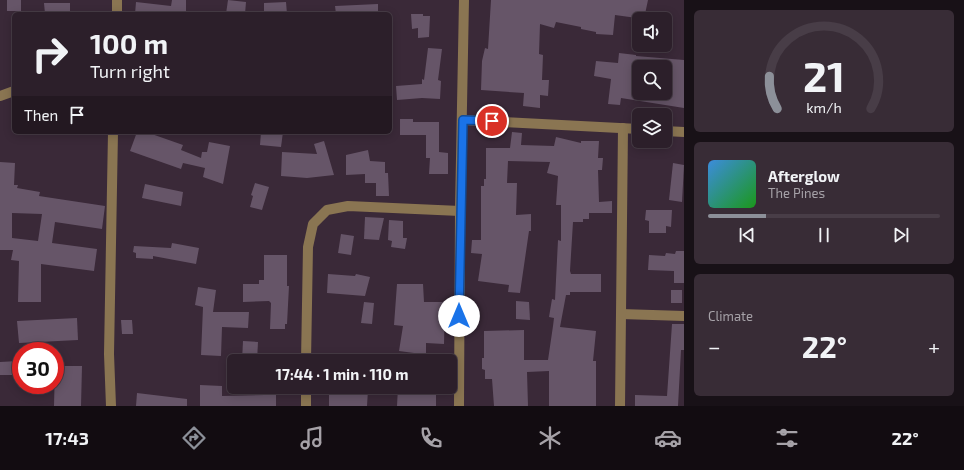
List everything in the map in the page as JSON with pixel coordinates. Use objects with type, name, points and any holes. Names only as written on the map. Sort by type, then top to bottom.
[{"type":"street","points":[[117,0],[117,12]]},
{"type":"street","points":[[458,406],[464,0]]},
{"type":"street","points":[[0,96],[12,92]]},
{"type":"street","points":[[463,120],[632,129]]},
{"type":"street","points":[[620,406],[623,128]]},
{"type":"street","points":[[672,131],[684,132]]},
{"type":"street","points":[[111,406],[109,354],[114,134]]},
{"type":"street","points":[[306,354],[308,247],[314,224],[327,210],[348,206],[460,211]]},
{"type":"street","points":[[621,314],[684,316]]},
{"type":"street","points":[[306,394],[306,406]]},
{"type":"building","points":[[7,0],[21,0],[21,11],[7,11]]},
{"type":"building","points":[[172,0],[186,0],[186,12],[135,12],[136,2],[171,6]]},
{"type":"building","points":[[228,0],[246,2],[245,12],[226,12]]},
{"type":"building","points":[[491,0],[648,0],[645,12],[632,12],[632,17],[615,15],[613,35],[596,34],[596,32],[581,29],[581,27],[556,22],[554,28],[540,24],[539,54],[543,55],[542,80],[549,80],[548,96],[540,95],[540,108],[523,106],[524,93],[481,90],[482,61],[485,48],[488,49]]},
{"type":"building","points":[[286,2],[287,12],[264,12],[264,3]]},
{"type":"building","points":[[44,3],[70,3],[70,12],[45,12]]},
{"type":"building","points":[[378,4],[378,12],[336,12],[335,6]]},
{"type":"building","points":[[411,14],[423,14],[423,16],[430,16],[429,37],[418,38],[418,28],[412,29]]},
{"type":"building","points":[[428,48],[442,49],[438,80],[441,81],[440,99],[422,98],[397,100],[396,86],[422,84],[422,79],[424,80]]},
{"type":"building","points":[[619,53],[684,60],[684,108],[634,100],[672,100],[672,60],[632,60],[632,100],[621,98],[620,105],[608,104],[611,79],[594,76],[596,61],[618,63]]},
{"type":"building","points":[[400,119],[413,119],[413,122],[439,122],[439,152],[448,153],[448,174],[429,174],[430,158],[426,158],[426,135],[400,135]]},
{"type":"building","points":[[512,132],[522,133],[521,145],[554,146],[556,137],[581,143],[581,141],[599,141],[598,158],[603,158],[602,170],[598,170],[599,202],[612,201],[612,213],[589,213],[589,219],[583,219],[583,222],[573,222],[570,271],[571,274],[601,274],[601,292],[570,292],[570,295],[566,295],[560,327],[596,331],[593,361],[596,361],[596,406],[549,406],[549,371],[527,372],[528,406],[494,406],[492,379],[485,379],[485,370],[482,369],[482,358],[484,358],[484,331],[524,330],[524,360],[548,360],[554,318],[549,317],[552,299],[555,300],[558,240],[561,241],[561,205],[556,205],[558,176],[547,173],[550,162],[508,161],[507,183],[517,183],[516,215],[531,214],[531,231],[529,231],[520,293],[508,292],[509,285],[478,281],[482,254],[471,253],[472,240],[481,240],[481,186],[484,186],[484,179],[486,179],[486,148],[510,148]]},
{"type":"building","points":[[136,134],[152,134],[183,145],[181,150],[201,158],[202,152],[207,152],[209,142],[230,146],[223,184],[203,177],[205,168],[183,163],[181,169],[130,151]]},
{"type":"building","points":[[261,134],[283,134],[281,147],[260,145]]},
{"type":"building","points":[[324,141],[334,175],[307,178],[281,176],[282,152],[317,154],[314,144]]},
{"type":"building","points":[[368,150],[370,161],[385,162],[385,173],[388,173],[389,196],[376,196],[376,183],[365,183],[365,174],[346,175],[346,155]]},
{"type":"building","points":[[0,162],[15,163],[14,185],[18,185],[17,188],[40,192],[39,196],[105,206],[102,229],[55,222],[52,243],[97,249],[94,271],[41,264],[41,302],[18,302],[19,261],[11,260],[13,250],[0,250]],"holes":[[[12,213],[42,214],[38,241],[12,238]]]},
{"type":"building","points":[[673,163],[684,165],[682,202],[669,200]]},
{"type":"building","points":[[255,183],[269,187],[262,210],[250,207],[253,196],[251,195]]},
{"type":"building","points":[[145,184],[183,192],[181,206],[142,198]]},
{"type":"building","points":[[646,210],[672,210],[671,227],[666,226],[666,233],[649,233],[649,221],[645,220]]},
{"type":"building","points":[[365,217],[384,218],[379,240],[364,239]]},
{"type":"building","points":[[389,220],[403,221],[403,238],[407,238],[405,249],[391,247],[392,241],[388,240]]},
{"type":"building","points":[[341,234],[354,236],[351,255],[338,253]]},
{"type":"building","points":[[172,243],[199,248],[196,264],[153,256],[153,259],[136,258],[136,253],[133,252],[134,246],[171,248]]},
{"type":"building","points":[[676,251],[684,251],[684,283],[674,283],[674,271],[648,270],[649,255],[665,256],[666,253],[675,254]]},
{"type":"building","points":[[264,255],[287,255],[287,286],[289,286],[287,324],[285,324],[285,329],[270,329],[271,303],[269,301],[243,302],[243,284],[259,284],[259,280],[264,280]]},
{"type":"building","points":[[328,274],[355,276],[356,274],[370,277],[365,296],[327,293]]},
{"type":"building","points":[[397,284],[423,284],[424,302],[445,302],[444,344],[426,343],[426,354],[414,354],[399,351],[403,326],[394,325]]},
{"type":"building","points":[[198,287],[216,290],[213,312],[249,312],[248,328],[222,327],[221,356],[201,355],[203,307],[195,305]]},
{"type":"building","points":[[671,290],[682,290],[682,303],[671,303]]},
{"type":"building","points":[[516,301],[529,302],[530,320],[516,319]]},
{"type":"building","points":[[364,302],[374,303],[372,324],[361,323]]},
{"type":"building","points":[[77,318],[78,340],[19,342],[17,321]]},
{"type":"building","points":[[121,320],[132,320],[133,334],[122,334]]},
{"type":"building","points":[[672,324],[684,324],[684,350],[681,350],[678,406],[635,406],[635,395],[667,396]]},
{"type":"building","points":[[243,341],[258,342],[257,354],[242,354]]},
{"type":"building","points":[[12,361],[12,375],[0,375],[0,362]]},
{"type":"building","points":[[64,366],[82,366],[81,406],[54,406],[54,394],[64,394]]},
{"type":"building","points":[[200,385],[222,386],[222,396],[276,394],[276,406],[200,406]]},
{"type":"building","points":[[137,393],[187,399],[187,406],[136,406]]},
{"type":"building","points":[[329,394],[368,394],[367,406],[329,406]]},
{"type":"building","points":[[398,394],[436,394],[436,406],[397,406]]},
{"type":"route","points":[[459,316],[463,120],[492,121]]}]
